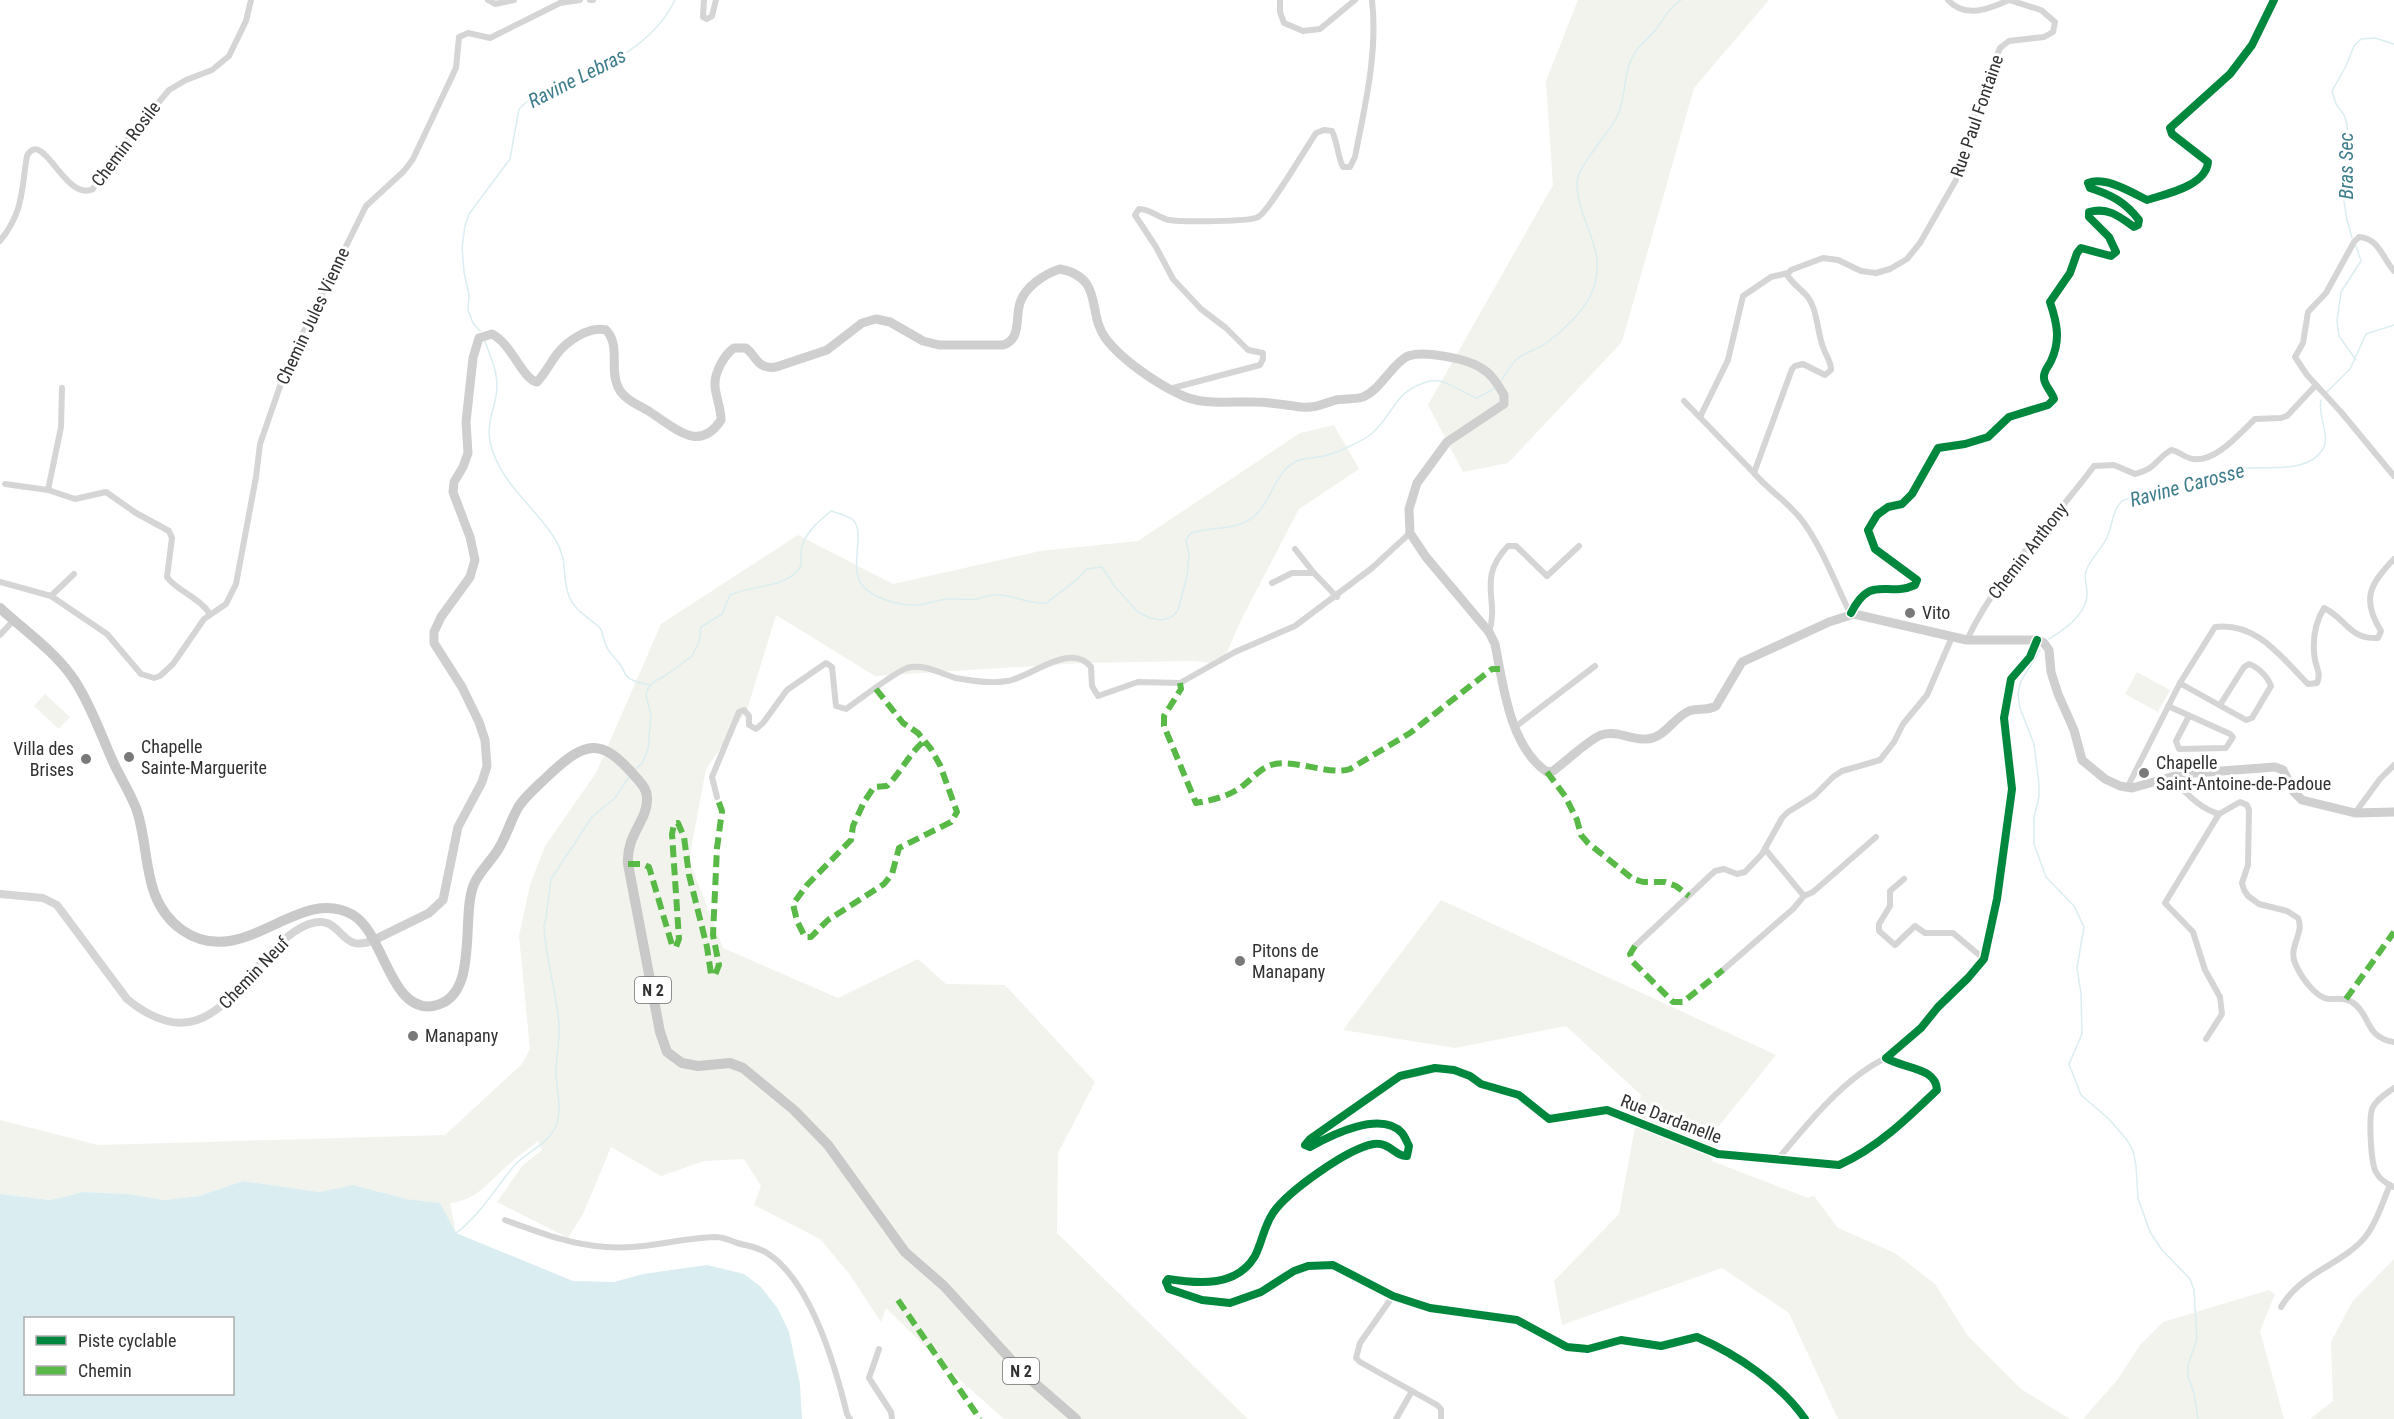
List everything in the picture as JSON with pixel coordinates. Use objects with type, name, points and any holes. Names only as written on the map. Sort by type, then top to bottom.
[{"type":"main road","points":[[374,940],[429,913],[443,900],[458,827],[482,782],[487,766],[485,740],[479,722],[462,687],[437,648],[434,632],[441,617],[470,577],[475,560],[470,537],[453,492],[454,482],[464,466],[468,453],[466,422],[472,357],[481,336],[492,334],[502,341],[527,376],[537,382],[556,356],[570,342],[594,330],[606,330],[614,339],[614,373],[622,395],[681,434],[693,437],[714,430],[721,420],[715,386],[726,356],[735,348],[746,348],[764,367],[776,367],[827,350],[862,323],[881,319],[923,341],[939,345],[1003,345],[1011,339],[1017,328],[1017,310],[1025,292],[1045,276],[1060,269],[1073,274],[1088,285],[1093,293],[1096,322],[1110,344],[1168,389],[1197,400],[1312,407],[1323,406],[1337,399],[1352,400],[1364,396],[1400,362],[1413,354],[1463,360],[1479,366],[1495,380],[1504,396],[1504,404],[1454,436],[1426,468],[1409,508],[1410,532],[1426,557],[1489,633],[1495,644],[1514,729],[1535,760],[1548,772],[1553,771],[1599,736],[1610,734],[1647,739],[1690,711],[1716,706],[1742,662],[1852,613],[1967,640],[2037,640],[2044,643],[2049,650],[2051,672],[2074,730],[2082,760],[2104,778],[2127,788],[2138,788],[2182,774],[2275,767],[2285,773],[2294,792],[2302,800],[2355,813],[2394,812]]},
{"type":"main road","name":"N 2","points":[[0,608],[65,668],[78,686],[135,806],[152,889],[170,920],[182,930],[197,937],[226,942],[241,939],[307,912],[332,908],[347,912],[357,918],[374,940],[400,990],[409,999],[428,1006],[441,1004],[448,1000],[454,995],[462,980],[473,888],[500,846],[518,809],[547,777],[573,755],[581,751],[600,748],[613,753],[644,787],[648,796],[647,805],[630,840],[628,864],[660,1032],[667,1052],[682,1063],[690,1065],[730,1063],[743,1068],[794,1110],[828,1145],[905,1252],[944,1286],[1023,1373],[1076,1419]]},
{"type":"street","name":"Chemin Rosile","points":[[0,241],[9,230],[19,209],[27,156],[30,151],[36,149],[42,151],[68,183],[75,188],[84,192],[93,189],[107,164],[169,90],[186,80],[212,70],[229,56],[246,21],[251,0]]},
{"type":"street","points":[[488,0],[495,4],[514,0]]},
{"type":"street","name":"Chemin Jules Vienne","points":[[0,582],[51,596],[107,634],[141,674],[154,678],[160,676],[173,664],[195,630],[210,614],[223,608],[236,584],[260,444],[288,363],[362,213],[375,196],[404,171],[412,159],[456,68],[459,37],[468,33],[490,38],[566,1],[579,0]]},
{"type":"street","points":[[704,0],[703,16],[707,19],[712,16],[716,0]]},
{"type":"street","points":[[1280,0],[1280,12],[1284,23],[1303,31],[1320,29],[1355,0]]},
{"type":"street","points":[[1168,389],[1260,365],[1263,353],[1248,350],[1226,328],[1201,309],[1173,279],[1135,215],[1139,209],[1146,209],[1168,220],[1237,221],[1257,218],[1267,207],[1316,133],[1324,130],[1332,131],[1338,142],[1340,161],[1343,167],[1350,167],[1355,157],[1372,66],[1374,21],[1372,0]]},
{"type":"street","name":"Rue Paul Fontaine","points":[[1789,273],[1791,270],[1823,258],[1838,260],[1861,271],[1876,273],[1890,269],[1907,259],[1920,243],[1956,180],[1981,94],[2000,48],[2009,41],[2044,37],[2053,32],[2055,22],[2041,9],[2009,0],[1988,9],[1968,11],[1953,5],[1948,0]]},
{"type":"street","points":[[1852,613],[1860,598],[1867,592],[1879,588],[1909,588],[1915,585],[1917,580],[1875,549],[1868,530],[1877,515],[1888,507],[1902,504],[1912,494],[1938,448],[1965,444],[1988,437],[2009,417],[2048,405],[2055,399],[2043,375],[2058,341],[2058,327],[2050,302],[2070,273],[2081,248],[2110,256],[2115,252],[2109,237],[2098,223],[2089,217],[2089,212],[2106,211],[2118,216],[2133,227],[2138,225],[2139,220],[2129,207],[2111,195],[2090,188],[2088,183],[2094,180],[2116,186],[2147,200],[2194,182],[2207,168],[2208,162],[2172,134],[2170,128],[2230,74],[2252,45],[2274,0]]},
{"type":"street","points":[[2394,272],[2374,243],[2366,237],[2359,237],[2326,293],[2308,312],[2303,343],[2295,357],[2394,476]]},
{"type":"street","points":[[1700,417],[1728,360],[1743,296],[1771,278],[1789,273],[1787,275],[1792,283],[1808,297],[1814,311],[1821,342],[1831,364],[1831,370],[1825,375],[1803,364],[1794,366],[1754,472]]},
{"type":"street","name":"Chemin Anthony","points":[[1967,640],[1982,611],[2032,541],[2077,490],[2094,466],[2114,465],[2135,474],[2155,466],[2164,454],[2171,450],[2191,459],[2201,459],[2227,446],[2255,418],[2287,416],[2316,385]]},
{"type":"street","points":[[48,490],[61,428],[62,388]]},
{"type":"street","points":[[1684,401],[1764,484],[1790,506],[1803,522],[1852,613]]},
{"type":"street","points":[[4,484],[48,490],[75,499],[106,492],[136,513],[169,531],[172,536],[167,577],[174,586],[205,606],[210,614]]},
{"type":"street","points":[[717,797],[712,777],[739,712],[744,710],[749,716],[749,725],[756,729],[787,690],[826,663],[832,667],[836,706],[846,709],[909,667],[931,669],[964,679],[1003,682],[1022,678],[1049,662],[1082,659],[1091,667],[1092,686],[1098,696],[1138,682],[1180,683],[1235,652],[1295,626],[1337,597],[1410,532]]},
{"type":"street","points":[[1489,633],[1492,622],[1490,577],[1510,544],[1516,546],[1547,576],[1579,546]]},
{"type":"street","points":[[1295,549],[1337,597]]},
{"type":"street","points":[[2127,788],[2180,683],[2207,636],[2215,627],[2222,626],[2254,633],[2266,641],[2308,684],[2317,684],[2320,676],[2315,660],[2314,638],[2318,618],[2324,608],[2332,612],[2355,634],[2378,638],[2381,631],[2371,615],[2369,600],[2376,578],[2394,559]]},
{"type":"street","points":[[1272,583],[1292,573],[1314,573]]},
{"type":"street","points":[[51,596],[74,574]]},
{"type":"street","points":[[0,635],[13,621]]},
{"type":"street","points":[[1635,946],[1715,871],[1724,869],[1737,874],[1744,872],[1765,849],[1782,818],[1814,796],[1833,777],[1842,771],[1880,760],[1903,724],[1927,695],[1952,637]]},
{"type":"street","points":[[1778,1159],[1819,1111],[1872,1065],[1886,1058],[1922,1028],[1938,1007],[1984,959],[1997,899],[2012,789],[2004,718],[2011,680],[2030,657],[2037,640]]},
{"type":"street","points":[[2180,683],[2246,720],[2252,718],[2271,686],[2269,680],[2254,665],[2249,664],[2244,667],[2220,705]]},
{"type":"street","points":[[1514,729],[1596,666]]},
{"type":"street","points":[[2168,706],[2230,734],[2233,737],[2229,745],[2222,749],[2179,749],[2176,741],[2189,716]]},
{"type":"street","points":[[2355,813],[2380,779],[2394,765]]},
{"type":"street","points":[[2170,777],[2201,806],[2219,814]]},
{"type":"street","points":[[2206,1039],[2222,1014],[2220,997],[2205,970],[2193,932],[2165,903],[2219,814],[2240,802],[2247,805],[2249,810],[2248,865],[2242,883],[2244,890],[2259,904],[2286,911],[2298,918],[2300,926],[2292,956],[2295,965],[2316,993],[2329,999],[2341,998],[2353,1002],[2360,1009],[2372,1031],[2385,1041],[2394,1042]]},
{"type":"street","points":[[1723,970],[1793,909],[1804,896],[1813,892],[1876,837]]},
{"type":"street","points":[[1765,849],[1804,896]]},
{"type":"street","points":[[1904,879],[1890,891],[1890,906],[1879,924],[1879,931],[1895,945],[1915,926],[1925,933],[1953,933],[1984,959]]},
{"type":"street","name":"Chemin Neuf","points":[[0,894],[43,898],[57,905],[127,999],[143,1011],[174,1023],[190,1024],[213,1014],[270,952],[304,926],[317,922],[327,924],[356,945],[374,940]]},
{"type":"street","name":"Rue Dardanelle","points":[[1393,1296],[1333,1265],[1308,1266],[1294,1271],[1261,1292],[1230,1303],[1202,1300],[1166,1286],[1168,1279],[1222,1281],[1243,1271],[1254,1257],[1272,1215],[1279,1205],[1297,1189],[1352,1152],[1377,1143],[1389,1146],[1401,1155],[1407,1156],[1409,1146],[1402,1132],[1379,1125],[1348,1128],[1310,1147],[1305,1145],[1310,1139],[1400,1076],[1435,1068],[1454,1070],[1470,1076],[1481,1084],[1520,1095],[1549,1119],[1607,1110],[1718,1154],[1839,1165],[1857,1157],[1911,1115],[1937,1090],[1936,1081],[1931,1074],[1897,1064],[1886,1058]]},
{"type":"street","points":[[2281,1307],[2288,1294],[2295,1288],[2356,1246],[2366,1236],[2392,1186],[2381,1179],[2372,1164],[2371,1116],[2372,1108],[2377,1101],[2394,1088]]},
{"type":"street","points":[[505,1220],[540,1233],[589,1246],[630,1247],[717,1237],[753,1246],[768,1254],[790,1273],[804,1296],[837,1373],[850,1419]]},
{"type":"street","points":[[1441,1419],[1441,1409],[1437,1405],[1356,1358],[1360,1342],[1393,1296],[1430,1308],[1517,1320],[1567,1347],[1588,1348],[1621,1340],[1648,1345],[1669,1345],[1697,1337],[1744,1363],[1791,1400],[1805,1419]]},
{"type":"street","points":[[879,1349],[869,1378],[891,1412],[892,1419]]},
{"type":"street","points":[[1396,1419],[1412,1391]]},
{"type":"shaded area","points":[[1578,0],[1769,0],[1694,88],[1622,342],[1508,463],[1463,472],[1428,405],[1553,185],[1546,81]]},
{"type":"shaded area","points":[[1334,425],[1359,469],[1299,509],[1241,620],[1222,664],[1194,661],[1082,663],[875,676],[776,615],[747,710],[706,769],[689,860],[723,948],[838,998],[918,959],[946,984],[1005,985],[1095,1082],[1058,1153],[1057,1233],[1248,1419],[1004,1419],[950,1371],[886,1308],[881,1322],[848,1272],[820,1239],[754,1205],[761,1186],[744,1159],[704,1161],[661,1176],[611,1147],[583,1214],[568,1238],[497,1202],[523,1165],[542,1150],[538,1141],[474,1195],[459,1202],[450,1203],[456,1233],[440,1203],[407,1199],[353,1185],[319,1192],[243,1181],[199,1196],[164,1200],[128,1194],[83,1192],[50,1200],[0,1194],[0,1120],[98,1145],[445,1135],[522,1064],[530,1049],[519,936],[530,885],[545,846],[596,773],[661,624],[798,535],[893,584],[1040,551],[1138,541],[1300,433]]},
{"type":"shaded area","points":[[2137,672],[2170,690],[2158,712],[2125,694]]},
{"type":"shaded area","points":[[45,694],[70,717],[59,729],[34,706]]},
{"type":"shaded area","points":[[1441,900],[1776,1055],[1715,1131],[1712,1161],[1808,1198],[1814,1196],[1838,1228],[1895,1253],[1935,1284],[1968,1336],[2021,1389],[2070,1419],[1838,1419],[1789,1313],[1722,1268],[1562,1325],[1554,1281],[1619,1214],[1641,1095],[1566,1026],[1455,1048],[1343,1030]]},
{"type":"shaded area","points":[[243,1181],[319,1192],[353,1185],[407,1199],[440,1203],[456,1233],[573,1281],[614,1282],[643,1274],[707,1265],[744,1274],[761,1287],[778,1309],[789,1332],[800,1384],[802,1419],[0,1419],[0,1194],[50,1200],[83,1192],[128,1194],[164,1200],[199,1196]]},
{"type":"shaded area","points":[[2394,1259],[2394,1419],[2310,1419],[2333,1401],[2331,1342],[2352,1302]]},
{"type":"shaded area","points":[[2269,1290],[2275,1294],[2260,1331],[2284,1419],[2083,1419],[2118,1379],[2140,1345],[2163,1322]]},
{"type":"waterway","name":"Ravine Lebras","points":[[480,331],[473,323],[468,310],[469,295],[462,247],[465,226],[469,214],[510,159],[519,109],[531,98],[593,72],[632,49],[664,19],[675,0]]},
{"type":"waterway","points":[[1501,381],[1517,359],[1545,344],[1565,328],[1583,308],[1591,294],[1596,279],[1597,264],[1592,237],[1578,197],[1578,176],[1617,117],[1626,75],[1636,51],[1655,31],[1670,9],[1681,0]]},
{"type":"waterway","name":"Bras Sec","points":[[2352,238],[2344,201],[2349,177],[2347,124],[2332,91],[2354,46],[2361,39],[2375,38],[2394,44]]},
{"type":"waterway","name":"Bras Sec","points":[[2356,246],[2361,261],[2341,292],[2337,321],[2339,336],[2356,360]]},
{"type":"waterway","name":"Ravine Carosse","points":[[2327,392],[2350,369],[2366,334],[2394,325]]},
{"type":"waterway","name":"Ravine Lebras","points":[[484,339],[497,381],[489,429],[494,456],[509,481],[555,539],[562,555],[567,588],[572,602],[600,628],[609,651],[628,677],[650,685]]},
{"type":"waterway","points":[[636,769],[643,762],[648,749],[651,714],[646,696],[647,690],[655,681],[692,656],[699,642],[701,627],[722,614],[730,595],[777,583],[793,575],[800,566],[804,541],[810,531],[831,511],[852,519],[856,525],[858,577],[862,585],[872,594],[887,600],[917,605],[948,599],[973,600],[998,595],[1035,603],[1047,603],[1087,569],[1102,567],[1115,587],[1138,612],[1150,618],[1166,619],[1178,610],[1187,576],[1189,556],[1186,540],[1191,533],[1235,526],[1249,520],[1263,507],[1282,473],[1289,466],[1300,460],[1324,456],[1366,438],[1378,428],[1401,397],[1418,385],[1430,381],[1442,382],[1477,398],[1494,389]]},
{"type":"waterway","name":"Ravine Carosse","points":[[2049,639],[2068,626],[2083,608],[2087,594],[2086,571],[2106,539],[2114,513],[2122,501],[2145,493],[2171,493],[2232,470],[2294,466],[2306,463],[2315,458],[2325,444],[2321,400]]},
{"type":"waterway","name":"Ravine Carosse","points":[[2040,650],[2021,681],[2018,694],[2020,708],[2034,744],[2039,785],[2039,797],[2034,817],[2034,844],[2046,877],[2074,906],[2084,927],[2077,968],[2081,993],[2082,1034],[2069,1064],[2081,1095],[2109,1119],[2127,1140],[2133,1151],[2136,1166],[2138,1198],[2150,1232],[2162,1250],[2190,1279],[2194,1290],[2197,1339],[2188,1365],[2188,1376],[2194,1393],[2198,1419]]},
{"type":"waterway","points":[[456,1233],[479,1211],[513,1167],[550,1136],[557,1123],[559,1109],[556,1071],[559,1025],[544,925],[551,879],[592,817],[615,798],[629,777]]},
{"type":"marked path","points":[[1180,683],[1181,689],[1164,716],[1164,726],[1196,803],[1219,798],[1235,791],[1262,769],[1280,763],[1342,771],[1350,769],[1410,733],[1492,669],[1500,669]]},
{"type":"marked path","points":[[876,689],[903,723],[918,733],[931,749],[940,765],[957,812],[951,822],[899,848],[892,874],[884,884],[828,920],[811,937],[805,937],[797,921],[793,904],[807,885],[851,840],[853,826],[874,787],[887,786],[924,741]]},
{"type":"marked path","points":[[1547,772],[1565,796],[1577,820],[1581,835],[1588,843],[1633,879],[1643,882],[1665,882],[1676,886],[1689,896]]},
{"type":"marked path","points":[[628,864],[643,864],[649,867],[672,945],[676,947],[679,939],[672,834],[674,824],[678,823],[684,837],[689,875],[707,947],[711,974],[715,975],[719,965],[713,935],[717,848],[722,811],[717,797]]},
{"type":"marked path","points":[[2346,999],[2394,932]]},
{"type":"marked path","points":[[1635,946],[1630,954],[1633,962],[1673,1002],[1683,1002],[1723,970]]},
{"type":"marked path","points":[[898,1300],[980,1419]]},
{"type":"cycle path","points":[[1851,613],[1858,601],[1873,590],[1915,585],[1917,580],[1875,549],[1868,530],[1877,515],[1888,507],[1902,504],[1912,494],[1938,448],[1965,444],[1988,437],[2009,417],[2048,405],[2054,399],[2045,383],[2044,376],[2054,353],[2057,339],[2056,324],[2050,302],[2070,273],[2081,248],[2111,256],[2116,252],[2109,237],[2089,217],[2089,212],[2108,212],[2134,227],[2138,225],[2139,220],[2123,204],[2111,196],[2090,188],[2088,183],[2095,181],[2110,183],[2147,200],[2184,188],[2200,177],[2206,170],[2208,162],[2172,134],[2170,128],[2230,74],[2252,45],[2274,0]]},
{"type":"cycle path","points":[[1805,1419],[1783,1393],[1756,1371],[1727,1352],[1697,1337],[1661,1346],[1621,1340],[1588,1349],[1567,1347],[1517,1320],[1430,1308],[1393,1296],[1333,1265],[1308,1266],[1294,1271],[1261,1292],[1230,1303],[1202,1300],[1169,1289],[1166,1282],[1168,1279],[1192,1282],[1216,1281],[1238,1273],[1255,1256],[1267,1223],[1280,1204],[1319,1172],[1349,1154],[1363,1147],[1380,1144],[1407,1156],[1409,1146],[1402,1133],[1382,1124],[1356,1127],[1310,1147],[1305,1145],[1310,1139],[1400,1076],[1435,1068],[1454,1070],[1470,1076],[1481,1084],[1519,1095],[1549,1119],[1607,1110],[1718,1154],[1839,1165],[1879,1142],[1937,1090],[1935,1082],[1925,1073],[1886,1058],[1921,1028],[1984,959],[1997,899],[2012,789],[2004,718],[2011,679],[2030,657],[2037,640]]},
{"type":"place","name":"Vito","points":[[1910,613]]},
{"type":"place","name":"Chapelle Sainte-Marguerite","points":[[129,757]]},
{"type":"place","name":"Villa des Brises","points":[[86,759]]},
{"type":"place","name":"Chapelle Saint-Antoine-de-Padoue","points":[[2144,773]]},
{"type":"place","name":"Pitons de Manapany","points":[[1240,961]]},
{"type":"place","name":"Manapany","points":[[413,1036]]}]
